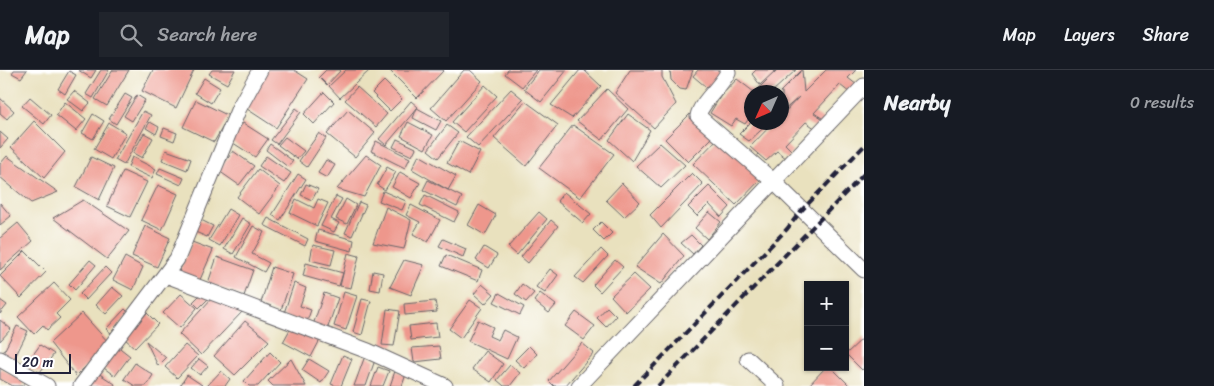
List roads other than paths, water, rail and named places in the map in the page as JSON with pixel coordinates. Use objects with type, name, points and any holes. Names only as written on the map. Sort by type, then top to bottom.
[{"type":"street","points":[[81,386],[177,259],[239,108],[260,70]]},
{"type":"street","points":[[727,70],[728,72],[723,82],[704,104],[698,116],[773,181],[864,270]]},
{"type":"street","points":[[579,386],[864,86]]},
{"type":"street","points":[[166,275],[368,351],[445,386]]},
{"type":"street","points":[[0,359],[47,386]]},
{"type":"street","points":[[748,359],[777,386]]},
{"type":"railway","points":[[634,386],[787,229],[801,211],[864,146]]},
{"type":"railway","points":[[658,386],[864,174]]}]
